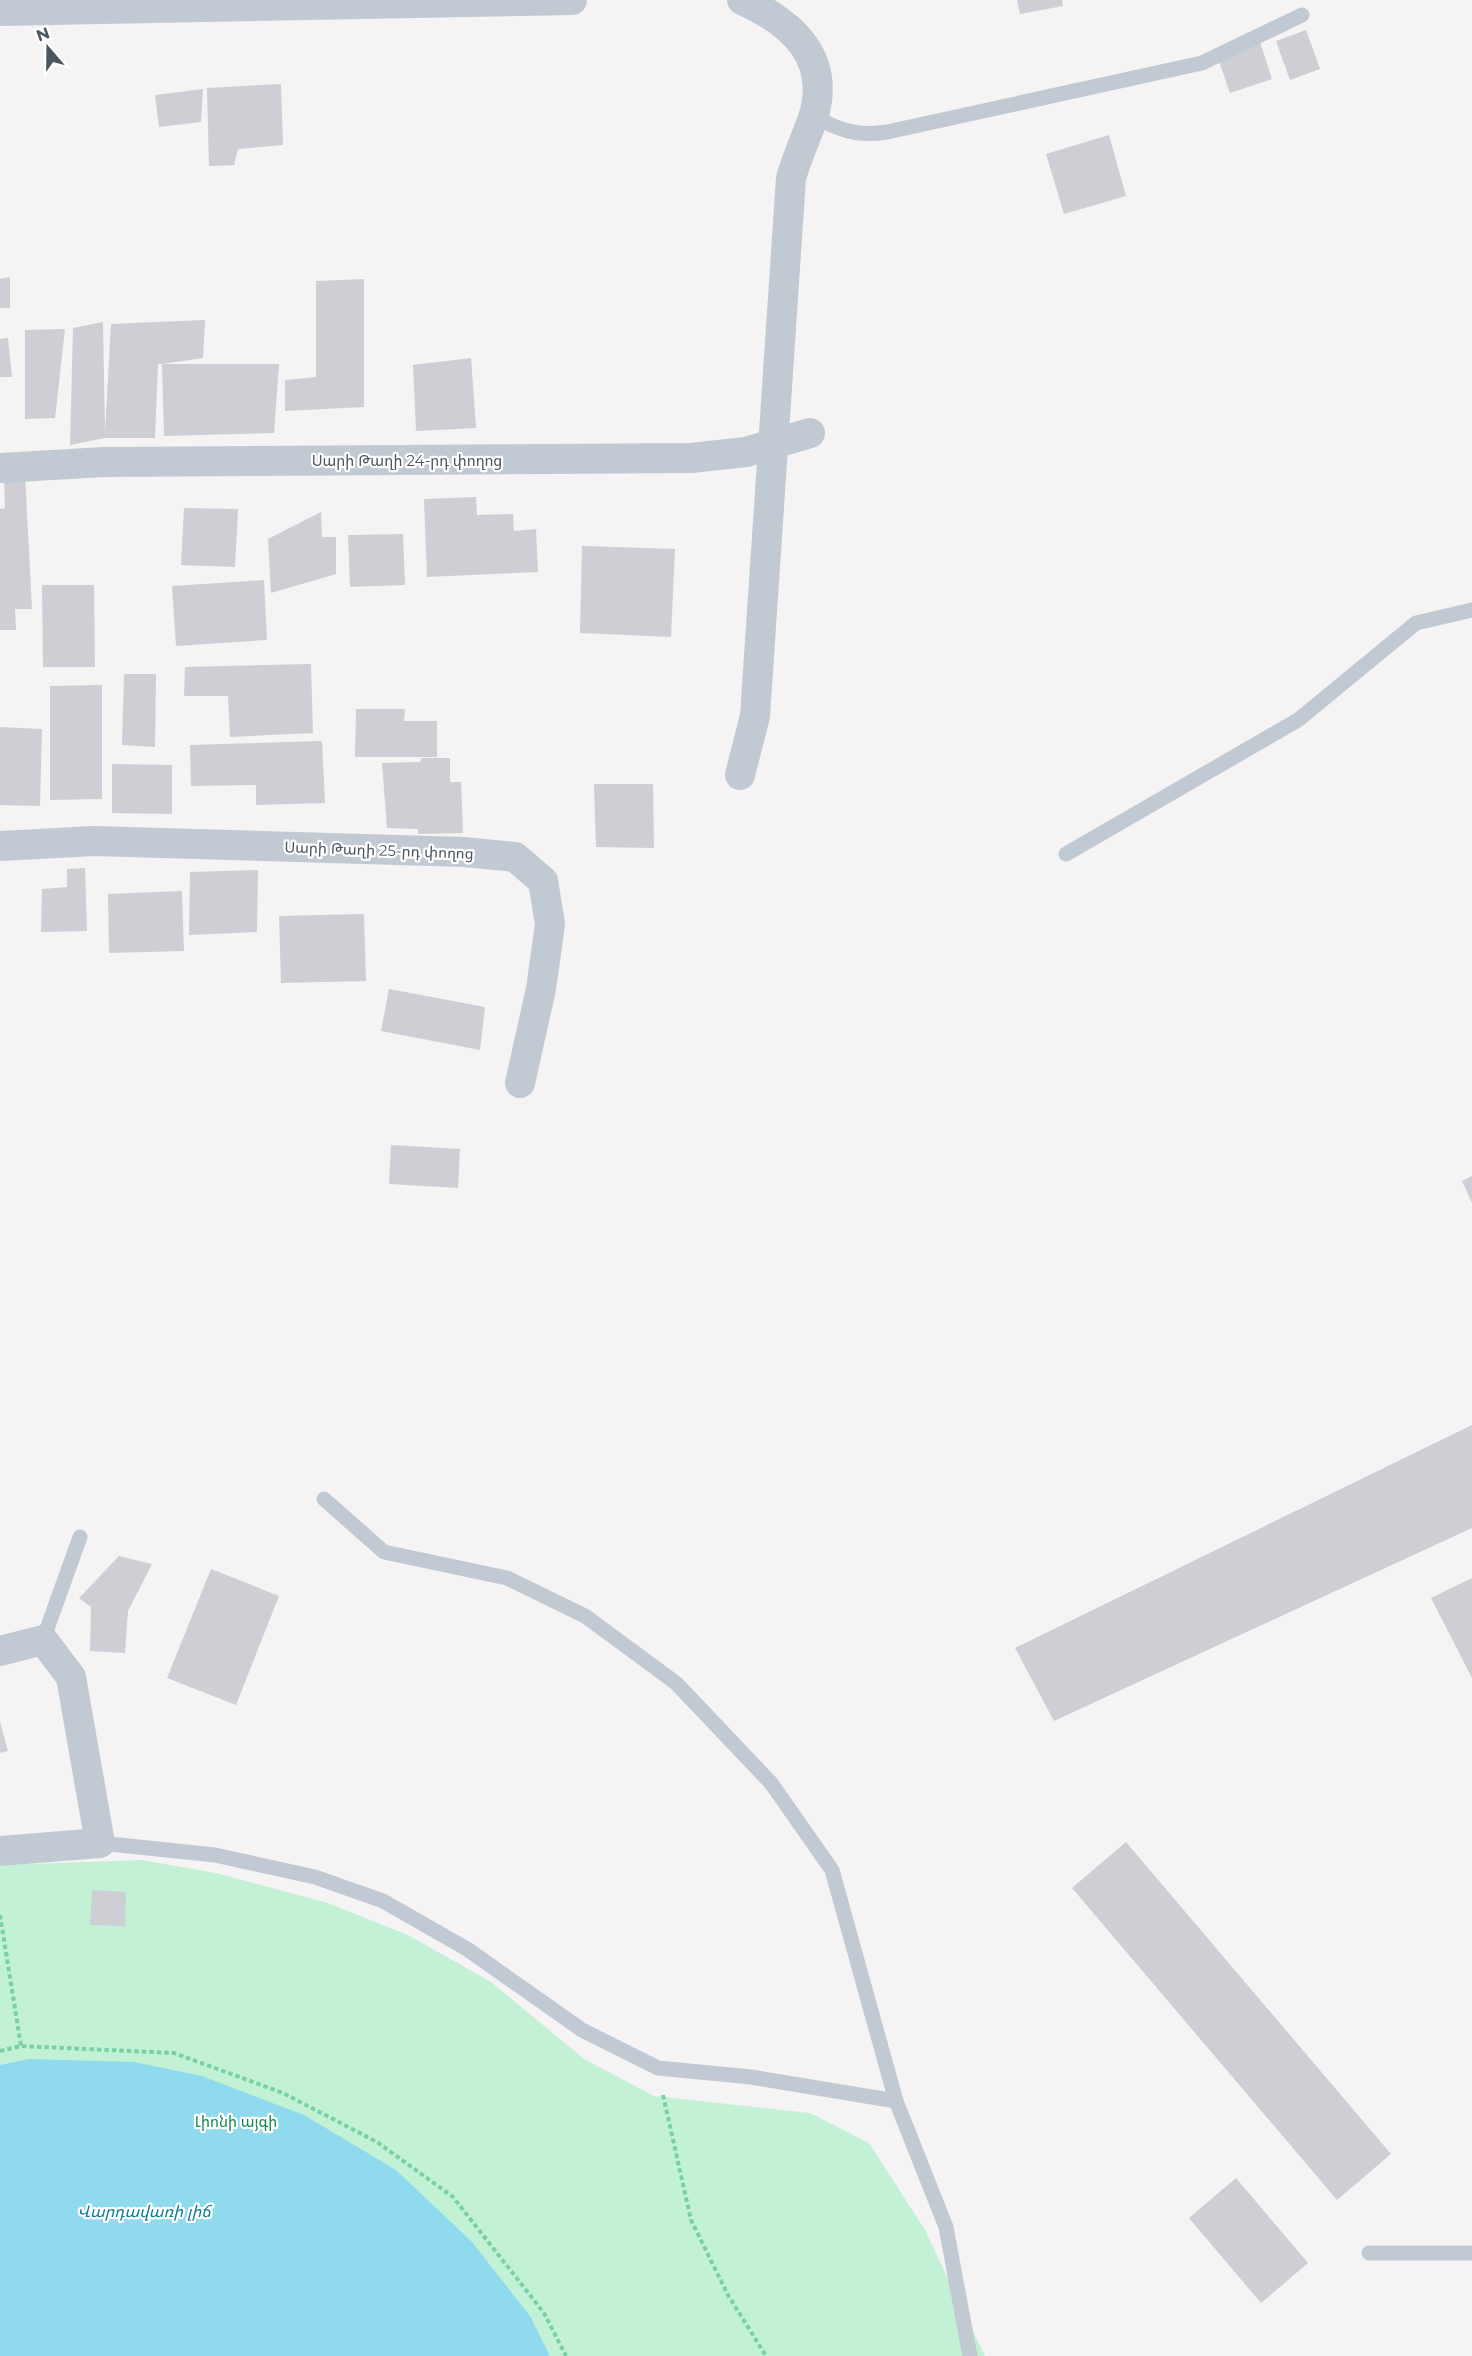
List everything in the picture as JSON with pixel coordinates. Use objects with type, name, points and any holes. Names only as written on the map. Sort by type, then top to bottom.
[{"type":"street","points":[[0,11],[572,0]]},
{"type":"street","points":[[740,775],[755,716],[790,178],[813,116],[815,81],[812,61],[803,43],[784,22],[742,0]]},
{"type":"street","name":"Սարի Թաղի 24-րդ փողոց","points":[[0,468],[104,462],[691,458],[746,452],[810,433]]},
{"type":"street","name":"Սարի Թաղի 25-րդ փողոց","points":[[0,846],[94,841],[348,847],[515,857],[543,881],[550,924],[541,989],[520,1083]]},
{"type":"street","points":[[0,1651],[43,1640],[71,1677],[100,1843],[0,1851]]},
{"type":"lane","points":[[813,116],[837,129],[856,134],[887,132],[1202,63],[1302,15]]},
{"type":"lane","points":[[1066,854],[1298,720],[1416,622],[1472,610]]},
{"type":"lane","points":[[324,1499],[384,1552],[507,1578],[585,1616],[676,1683],[771,1783],[832,1870],[896,2101],[945,2227],[970,2356]]},
{"type":"lane","points":[[43,1640],[80,1537]]},
{"type":"lane","points":[[100,1843],[215,1856],[315,1877],[384,1901],[466,1949],[582,2030],[658,2068],[751,2077],[896,2101]]},
{"type":"lane","points":[[1369,2253],[1472,2253]]},
{"type":"path","points":[[0,1915],[21,2046]]},
{"type":"path","points":[[0,2051],[21,2046],[174,2053],[284,2092],[377,2142],[453,2197],[544,2313],[566,2356]]},
{"type":"path","points":[[658,2068],[691,2220],[728,2295],[766,2356]]},
{"type":"green space","name":"Լիոնի այգի","points":[[141,1860],[216,1873],[328,1903],[408,1935],[491,1982],[584,2059],[654,2096],[810,2113],[869,2143],[925,2230],[985,2356],[0,2356],[0,1865]]},
{"type":"water","name":"Վարդավառի լիճ","points":[[29,2059],[134,2062],[202,2076],[304,2115],[396,2170],[472,2242],[530,2316],[550,2356],[0,2356],[0,2065]]},
{"type":"building","points":[[1017,0],[1062,0],[1063,6],[1020,14]]},
{"type":"building","points":[[1306,30],[1320,69],[1290,80],[1276,41]]},
{"type":"building","points":[[1258,36],[1272,79],[1230,93],[1215,50]]},
{"type":"building","points":[[281,84],[283,145],[238,149],[234,165],[209,166],[207,88]]},
{"type":"building","points":[[203,89],[201,122],[159,127],[155,95]]},
{"type":"building","points":[[1109,135],[1126,196],[1064,214],[1046,154]]},
{"type":"building","points":[[10,277],[10,308],[0,308],[0,279]]},
{"type":"building","points":[[364,279],[364,407],[285,411],[285,380],[316,377],[316,281]]},
{"type":"building","points":[[205,320],[203,358],[158,364],[155,438],[105,438],[70,445],[73,328],[103,322],[105,432],[111,324]]},
{"type":"building","points":[[65,329],[55,418],[25,419],[25,330]]},
{"type":"building","points":[[8,338],[12,377],[0,377],[0,339]]},
{"type":"building","points":[[471,358],[476,428],[416,431],[413,365]]},
{"type":"building","points":[[162,364],[279,364],[274,433],[164,436]]},
{"type":"building","points":[[25,474],[32,609],[15,609],[16,630],[0,630],[0,509],[5,508],[4,475]]},
{"type":"building","points":[[476,497],[477,515],[513,514],[514,531],[536,529],[538,572],[427,577],[424,499]]},
{"type":"building","points":[[184,508],[238,509],[235,567],[181,565]]},
{"type":"building","points":[[321,512],[322,537],[336,537],[336,574],[271,593],[268,539]]},
{"type":"building","points":[[403,534],[405,585],[350,587],[348,535]]},
{"type":"building","points":[[582,546],[675,549],[671,637],[580,633]]},
{"type":"building","points":[[264,580],[267,640],[176,646],[172,586]]},
{"type":"building","points":[[42,585],[94,585],[95,667],[43,667]]},
{"type":"building","points":[[311,664],[313,733],[230,737],[228,696],[184,696],[185,667]]},
{"type":"building","points":[[124,674],[156,674],[155,747],[122,745]]},
{"type":"building","points":[[102,685],[102,799],[50,800],[50,686]]},
{"type":"building","points":[[356,709],[405,709],[404,721],[437,721],[437,757],[355,757]]},
{"type":"building","points":[[0,727],[42,729],[40,806],[0,805]]},
{"type":"building","points":[[322,741],[325,803],[256,805],[256,785],[191,786],[190,745]]},
{"type":"building","points":[[422,758],[450,758],[450,782],[461,782],[463,833],[418,834],[418,829],[387,828],[382,763],[420,762]]},
{"type":"building","points":[[112,764],[172,765],[172,814],[112,813]]},
{"type":"building","points":[[594,784],[653,784],[654,848],[596,847]]},
{"type":"building","points":[[85,868],[87,931],[41,932],[42,889],[67,887],[67,869]]},
{"type":"building","points":[[258,870],[257,932],[189,935],[190,872]]},
{"type":"building","points":[[182,891],[184,951],[109,953],[108,894]]},
{"type":"building","points":[[364,914],[366,981],[281,983],[279,916]]},
{"type":"building","points":[[389,989],[485,1007],[480,1050],[381,1031]]},
{"type":"building","points":[[391,1145],[460,1149],[458,1188],[389,1184]]},
{"type":"building","points":[[1472,1176],[1472,1203],[1462,1181]]},
{"type":"building","points":[[1472,1425],[1472,1528],[1054,1721],[1015,1648]]},
{"type":"building","points":[[119,1556],[152,1564],[128,1611],[125,1653],[90,1651],[91,1607],[79,1598]]},
{"type":"building","points":[[211,1569],[279,1596],[236,1705],[167,1678]]},
{"type":"building","points":[[1472,1578],[1472,1678],[1431,1598]]},
{"type":"building","points":[[0,1722],[8,1751],[0,1753]]},
{"type":"building","points":[[1126,1842],[1391,2154],[1337,2200],[1072,1888]]},
{"type":"building","points":[[92,1890],[126,1892],[125,1926],[90,1925]]},
{"type":"building","points":[[1236,2178],[1308,2263],[1261,2303],[1189,2218]]}]
